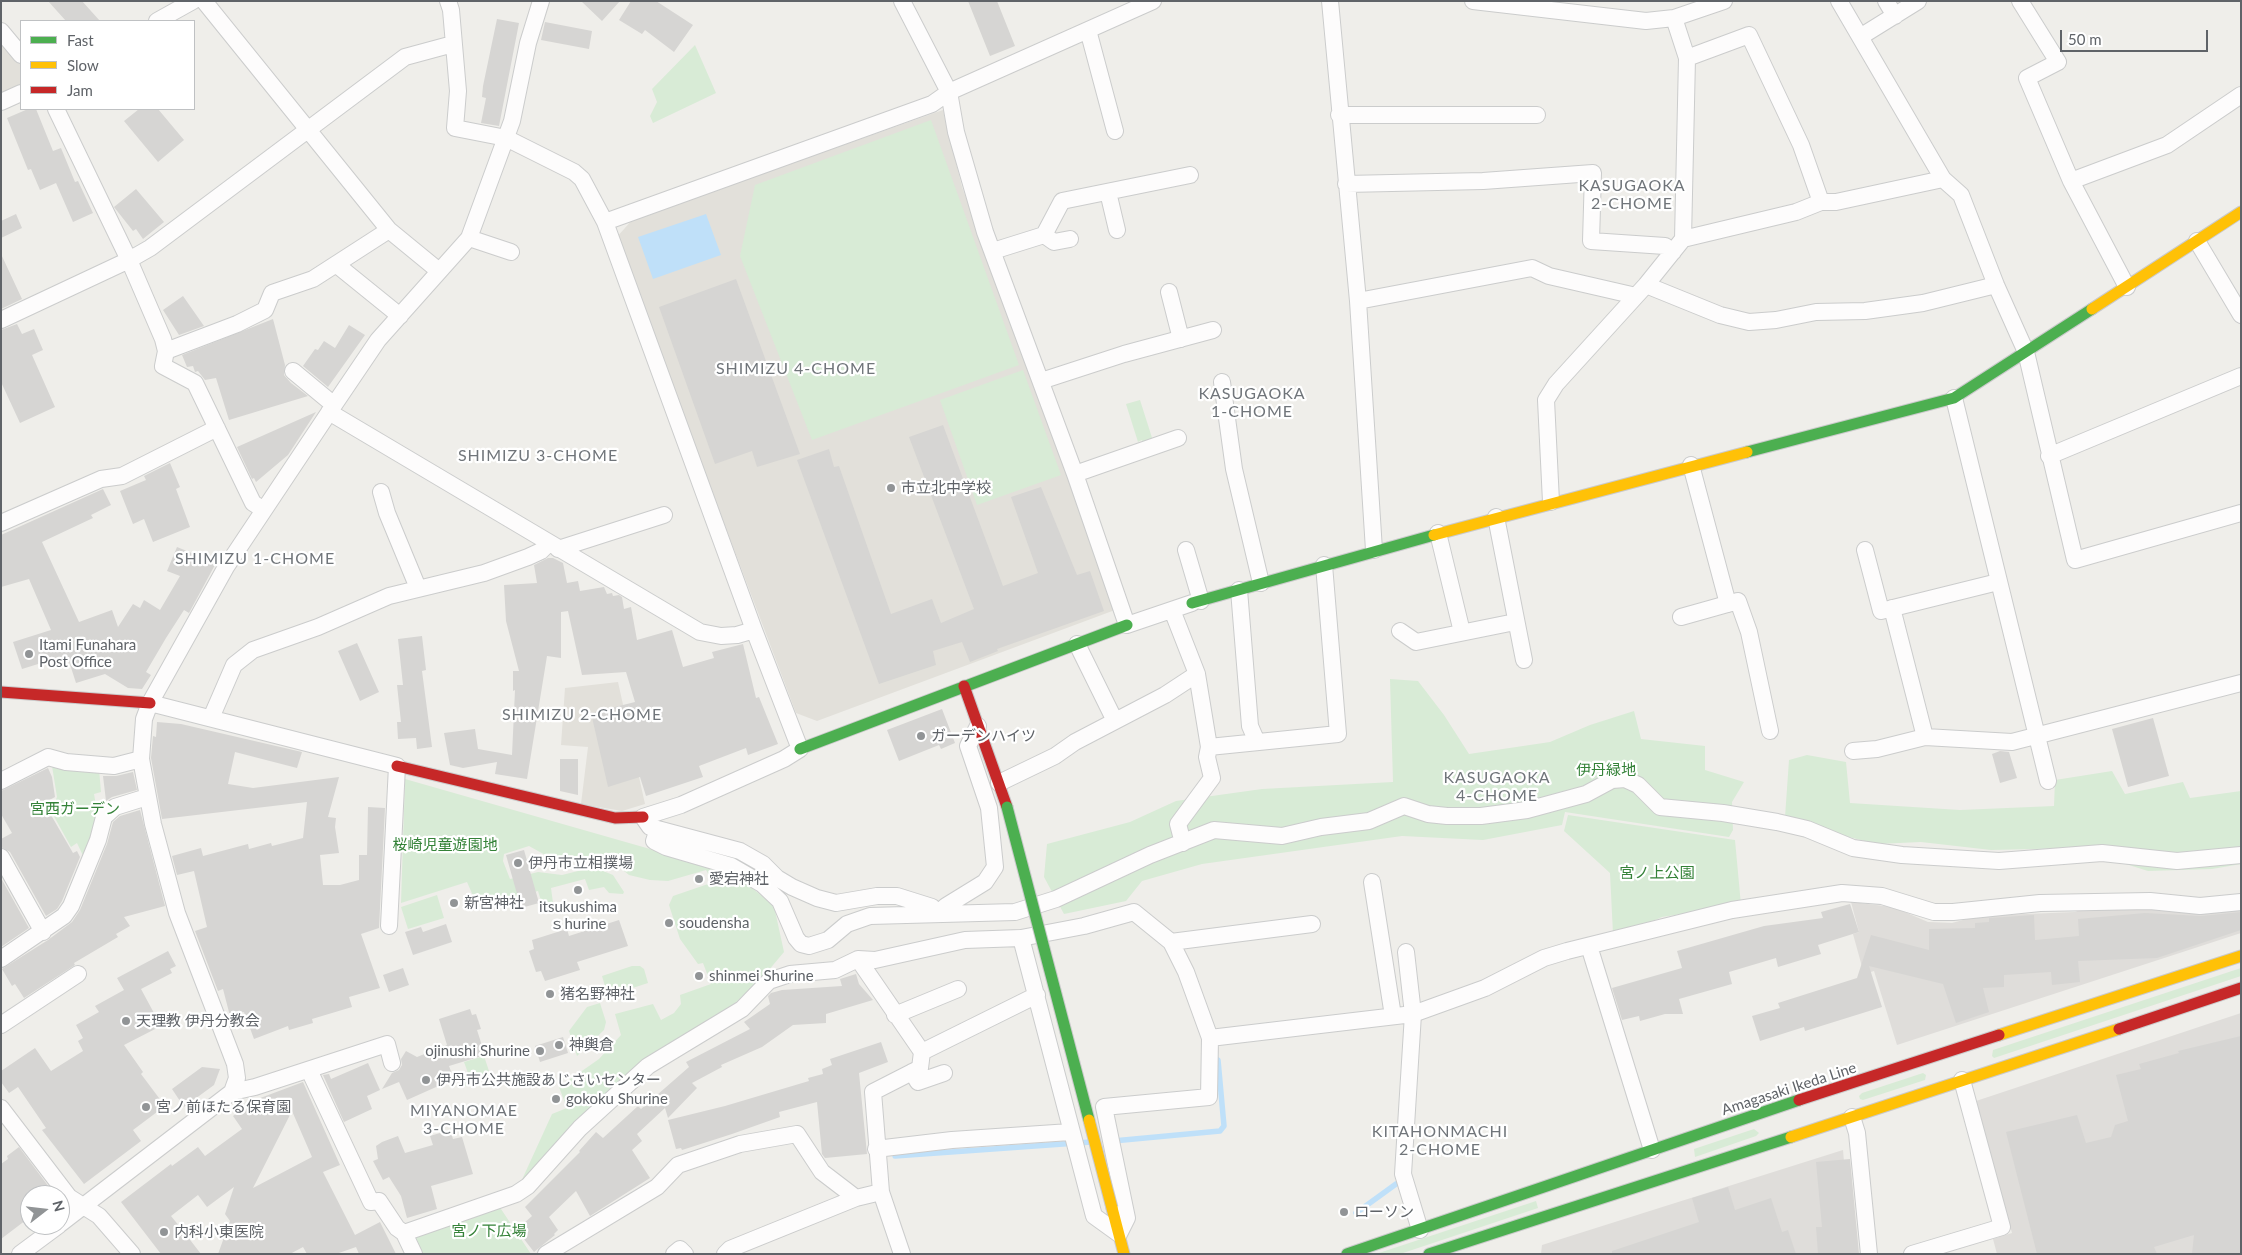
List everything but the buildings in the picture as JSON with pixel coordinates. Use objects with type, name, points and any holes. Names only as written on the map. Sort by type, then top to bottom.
[{"type":"street","points":[[158,20],[193,1]]},
{"type":"street","points":[[204,1],[389,230],[439,271]]},
{"type":"street","points":[[448,1],[458,91],[455,128],[506,138],[574,172],[582,179],[604,222],[754,630],[800,749]]},
{"type":"street","points":[[232,1092],[237,1078],[235,1064],[177,913],[147,797],[141,758],[141,736],[144,719],[150,702],[226,567],[332,408],[378,340],[469,238],[512,121],[528,43],[541,1]]},
{"type":"street","points":[[902,1],[949,92],[956,132],[985,232],[1075,474],[1127,625]]},
{"type":"street","points":[[604,222],[932,104],[949,92],[1153,1]]},
{"type":"street","points":[[1330,1],[1339,115],[1358,300],[1374,550]]},
{"type":"street","points":[[1474,1],[1521,4],[1646,21],[1674,18],[1724,1]]},
{"type":"street","points":[[1839,1],[1943,179],[1961,195],[1996,285],[2026,352],[2075,560],[2241,513]]},
{"type":"street","points":[[1886,1],[1894,16]]},
{"type":"street","points":[[1860,37],[1918,1]]},
{"type":"street","points":[[2020,1],[2058,62],[2027,78],[2071,181],[2127,287]]},
{"type":"street","points":[[1551,502],[1546,400],[1556,384],[1641,290],[1678,245],[1687,58],[1674,18]]},
{"type":"street","points":[[1088,30],[1115,131]]},
{"type":"street","points":[[1,31],[20,54]]},
{"type":"street","points":[[1687,58],[1749,35],[1801,145],[1821,202]]},
{"type":"street","points":[[1,320],[129,260],[150,248],[309,131],[405,57],[453,44]]},
{"type":"street","points":[[1,102],[20,93]]},
{"type":"street","points":[[2071,181],[2167,145],[2241,95]]},
{"type":"street","points":[[56,110],[129,260],[163,339],[166,352],[163,366],[195,383],[253,503],[264,510]]},
{"type":"street","points":[[1339,115],[1537,115]]},
{"type":"street","points":[[1346,184],[1483,181],[1593,173],[1591,241],[1665,246],[1678,245],[1796,212],[1821,202],[1836,202],[1943,179]]},
{"type":"street","points":[[992,251],[1044,235],[1062,201],[1190,175]]},
{"type":"street","points":[[1108,192],[1117,230]]},
{"type":"street","points":[[1,692],[150,702],[397,766],[615,818],[643,817],[690,801],[784,759],[800,749],[1127,625],[1197,602],[1374,550],[1551,502],[1954,398],[2241,212]]},
{"type":"street","points":[[166,352],[237,324],[265,310],[272,293],[313,279],[389,230]]},
{"type":"street","points":[[1044,235],[1054,242],[1070,239]]},
{"type":"street","points":[[469,238],[511,252]]},
{"type":"street","points":[[2197,241],[2241,315]]},
{"type":"street","points":[[336,265],[400,316]]},
{"type":"street","points":[[1358,300],[1532,268],[1549,276],[1641,290],[1749,322],[1776,320],[1816,312],[1865,311],[1923,304],[1996,285]]},
{"type":"street","points":[[1169,292],[1181,339]]},
{"type":"street","points":[[1041,382],[1213,330]]},
{"type":"street","points":[[293,371],[332,408],[554,546],[700,632],[720,636],[737,635],[754,630]]},
{"type":"street","points":[[2049,456],[2241,376]]},
{"type":"street","points":[[1222,382],[1234,469],[1261,583]]},
{"type":"street","points":[[1954,398],[2048,781]]},
{"type":"street","points":[[1,523],[101,479],[122,476],[217,428]]},
{"type":"street","points":[[1075,474],[1178,438]]},
{"type":"street","points":[[1691,465],[1728,604]]},
{"type":"street","points":[[381,492],[387,513],[418,588]]},
{"type":"street","points":[[211,718],[234,665],[244,655],[253,650],[318,627],[376,600],[484,573],[554,546],[664,515]]},
{"type":"street","points":[[1496,517],[1524,660]]},
{"type":"street","points":[[1438,533],[1462,632]]},
{"type":"street","points":[[1186,550],[1197,602]]},
{"type":"street","points":[[1864,550],[1881,611],[1998,582]]},
{"type":"street","points":[[1209,747],[1338,734],[1324,565]]},
{"type":"street","points":[[1239,590],[1250,726],[1257,742]]},
{"type":"street","points":[[1681,617],[1738,602],[1749,632],[1771,712],[1770,731]]},
{"type":"street","points":[[1892,608],[1925,737]]},
{"type":"street","points":[[1172,610],[1197,674],[1209,747],[1207,757],[1212,778],[1178,824],[1183,843]]},
{"type":"street","points":[[1400,631],[1416,642],[1516,622]]},
{"type":"street","points":[[1077,644],[1115,721]]},
{"type":"street","points":[[999,783],[1055,756],[1074,742],[1165,695],[1197,674]]},
{"type":"street","points":[[1853,751],[1878,749],[1925,737],[2012,742],[2241,683]]},
{"type":"street","points":[[964,686],[1007,807],[1124,1254]]},
{"type":"street","points":[[936,914],[985,882],[995,866],[994,840],[989,808],[968,746],[978,726]]},
{"type":"street","points":[[1,781],[48,757],[66,762],[114,766],[141,758]]},
{"type":"street","points":[[389,926],[397,766]]},
{"type":"street","points":[[658,829],[654,841],[666,847],[731,866],[762,884],[780,901],[796,938],[801,944],[809,946],[828,940],[847,924],[870,916],[1015,912],[1056,899],[1150,855],[1214,830],[1282,836],[1321,827],[1369,821],[1404,806],[1428,814],[1481,816],[1526,810],[1586,794],[1612,780],[1625,779],[1638,785],[1660,807],[1723,813],[1777,822],[1807,829],[1853,848],[1902,855],[1998,861],[2102,853],[2177,861],[2241,855]]},
{"type":"street","points":[[1,959],[64,916],[71,906],[98,840],[104,818],[115,807],[147,797]]},
{"type":"street","points":[[643,817],[650,826],[658,829],[740,851],[763,864],[777,878],[817,898],[836,903],[877,896],[897,896],[932,906],[936,914]]},
{"type":"street","points":[[1,857],[43,932]]},
{"type":"street","points":[[1372,882],[1370,905],[1393,1016]]},
{"type":"street","points":[[1210,1038],[1413,1014],[1485,988],[1544,958],[1732,910],[1842,893],[1882,896],[1934,912],[1953,912],[2040,903],[2150,901],[2200,906],[2241,902]]},
{"type":"street","points":[[404,1233],[516,1194],[528,1186],[580,1128],[648,1066],[742,1008],[769,981],[790,974],[835,970],[858,959],[875,960],[965,940],[1021,938],[1084,926],[1134,912],[1171,942],[1186,972],[1210,1038],[1209,1097],[1104,1107],[1127,1218],[1119,1234]]},
{"type":"street","points":[[1171,942],[1312,924]]},
{"type":"street","points":[[1021,938],[1037,995],[1070,1132],[1094,1216],[1119,1234]]},
{"type":"street","points":[[1589,946],[1652,1150]]},
{"type":"street","points":[[1406,952],[1413,1014],[1403,1174],[1420,1230]]},
{"type":"street","name":"Amagasaki Ikeda Line","points":[[1347,1254],[1652,1150],[2241,956]]},
{"type":"street","points":[[858,959],[922,1052],[920,1068],[873,1092],[876,1149],[881,1192],[902,1254]]},
{"type":"street","points":[[1,1025],[78,974]]},
{"type":"street","points":[[1429,1254],[2241,988]]},
{"type":"street","points":[[895,1014],[958,989]]},
{"type":"street","points":[[922,1052],[1037,995]]},
{"type":"street","points":[[70,1217],[232,1092],[309,1070],[387,1044],[392,1063]]},
{"type":"street","points":[[309,1070],[371,1202],[379,1201],[398,1228],[404,1233],[414,1254]]},
{"type":"street","points":[[912,1072],[918,1082],[944,1073]]},
{"type":"street","points":[[1912,1254],[2002,1227],[1962,1080]]},
{"type":"street","points":[[1,1108],[69,1197],[98,1216],[132,1254]]},
{"type":"street","points":[[1852,1116],[1857,1133],[1869,1254]]},
{"type":"street","points":[[876,1149],[952,1140],[1070,1132]]},
{"type":"street","points":[[546,1254],[657,1187],[678,1165],[740,1144],[796,1134],[822,1172],[856,1198]]},
{"type":"street","points":[[725,1254],[730,1249],[856,1198],[881,1192]]},
{"type":"street","points":[[20,1254],[46,1235]]},
{"type":"street","points":[[674,1254],[680,1249],[685,1254]]},
{"type":"shaded area","points":[[1,39],[20,62],[20,87],[1,96]]},
{"type":"shaded area","name":"市立北中学校","points":[[943,110],[962,187],[1115,610],[817,721],[796,713],[616,238],[633,219]]},
{"type":"shaded area","points":[[618,682],[645,804],[622,811],[581,804],[588,747],[561,745],[565,688]]},
{"type":"shaded area","points":[[1851,902],[1893,907],[1928,922],[1952,923],[1978,916],[2075,912],[2083,909],[2241,907],[2241,933],[1897,1045],[1874,971],[1864,974],[1853,934],[1859,932]]},
{"type":"shaded area","points":[[2241,1013],[2241,1254],[1997,1254],[1993,1239],[2012,1233],[1976,1101]]},
{"type":"shaded area","points":[[1843,1150],[1852,1254],[1541,1254],[1542,1245]]},
{"type":"green space","points":[[695,45],[716,93],[653,123],[650,116],[657,102],[652,89]]},
{"type":"green space","points":[[931,120],[1019,365],[812,440],[740,256],[755,185]]},
{"type":"green space","points":[[1023,370],[1061,475],[977,505],[940,400]]},
{"type":"green space","points":[[1140,400],[1154,444],[1144,447],[1142,440],[1138,442],[1126,404]]},
{"type":"green space","name":"伊丹緑地","points":[[1390,679],[1418,681],[1444,715],[1469,754],[1550,742],[1590,725],[1634,711],[1641,739],[1705,746],[1705,770],[1744,782],[1732,802],[1733,830],[1729,837],[1565,812],[1562,825],[1483,840],[1402,836],[1202,864],[1142,881],[1126,901],[1064,914],[1044,877],[1047,844],[1130,822],[1176,801],[1262,789],[1393,782]]},
{"type":"green space","points":[[1807,755],[1846,762],[1850,803],[1960,810],[2054,806],[2055,780],[2112,771],[2125,794],[2183,782],[2190,798],[2241,791],[2241,864],[2212,869],[2148,871],[2075,848],[1991,850],[1921,842],[1877,844],[1829,832],[1785,817],[1789,760]]},
{"type":"green space","name":"宮西ガーデン","points":[[52,766],[99,769],[101,792],[94,794],[97,811],[101,810],[86,862],[77,843],[71,847],[51,811],[57,797]]},
{"type":"green space","name":"桜崎児童遊園地","points":[[405,779],[734,873],[774,906],[784,952],[763,977],[718,1019],[652,1059],[520,1184],[552,1114],[567,1108],[559,1087],[599,1059],[621,1035],[615,1014],[653,1004],[661,1020],[674,1013],[681,1004],[680,995],[711,984],[703,963],[698,964],[680,939],[669,905],[673,896],[711,883],[709,875],[706,870],[668,881],[650,880],[629,875],[613,862],[601,857],[581,858],[564,862],[547,856],[529,846],[504,854],[503,861],[510,879],[538,872],[562,875],[590,868],[613,875],[624,892],[623,894],[609,893],[604,887],[589,890],[585,879],[551,888],[553,903],[543,907],[538,891],[478,907],[467,882],[401,903]]},
{"type":"green space","name":"宮ノ上公園","points":[[1568,815],[1735,840],[1741,905],[1662,917],[1637,928],[1613,934],[1610,873],[1564,831]]},
{"type":"green space","points":[[437,895],[444,918],[408,929],[401,907]]},
{"type":"green space","points":[[632,966],[640,966],[644,969],[648,983],[608,996],[602,976]]},
{"type":"green space","points":[[2241,968],[2241,976],[1994,1058],[1992,1056],[1993,1050]]},
{"type":"green space","points":[[600,1003],[606,1022],[604,1030],[577,1056],[569,1031],[587,1007]]},
{"type":"green space","points":[[484,1056],[491,1077],[465,1086],[461,1075],[468,1073],[464,1062]]},
{"type":"green space","points":[[1923,1073],[1926,1075],[1925,1080],[1863,1100],[1860,1099],[1859,1096],[1862,1093]]},
{"type":"green space","points":[[1754,1129],[1759,1133],[1756,1136],[1695,1157],[1694,1149]]},
{"type":"green space","points":[[1536,1201],[1538,1208],[1400,1254],[1376,1254]]},
{"type":"green space","name":"宮ノ下広場","points":[[499,1206],[531,1254],[419,1254],[414,1238],[422,1231]]},
{"type":"water","points":[[706,214],[721,255],[653,279],[638,237]]},
{"type":"waterway","points":[[1113,1141],[1220,1131],[1224,1126],[1218,1060]]},
{"type":"waterway","points":[[895,1156],[1091,1142]]},
{"type":"waterway","points":[[1356,1213],[1396,1184]]},
{"type":"traffic: fast","points":[[1747,452],[1954,398],[2092,309]]},
{"type":"traffic: fast","points":[[1192,603],[1434,535]]},
{"type":"traffic: fast","points":[[800,749],[1127,625]]},
{"type":"traffic: fast","points":[[1007,807],[1089,1120]]},
{"type":"traffic: fast","points":[[1347,1254],[1799,1100]]},
{"type":"traffic: fast","points":[[1429,1254],[1791,1137]]},
{"type":"traffic: slow","points":[[2092,309],[2241,212]]},
{"type":"traffic: slow","points":[[1434,535],[1747,452]]},
{"type":"traffic: slow","points":[[1999,1035],[2241,956]]},
{"type":"traffic: slow","points":[[1791,1137],[2119,1029]]},
{"type":"traffic: slow","points":[[1089,1120],[1112,1208]]},
{"type":"traffic: slow","points":[[1112,1208],[1124,1254]]},
{"type":"traffic: jam","points":[[964,686],[1007,807]]},
{"type":"traffic: jam","points":[[1,692],[150,703]]},
{"type":"traffic: jam","points":[[397,766],[615,818],[643,817]]},
{"type":"traffic: jam","points":[[2119,1029],[2241,988]]},
{"type":"traffic: jam","points":[[1799,1100],[1999,1035]]},
{"type":"place","name":"市立北中学校","points":[[891,488]]},
{"type":"place","name":"Itami Funahara Post Office","points":[[29,654]]},
{"type":"place","name":"ガーデンハイツ","points":[[921,736]]},
{"type":"place","name":"伊丹市立相撲場","points":[[518,863]]},
{"type":"place","name":"愛宕神社","points":[[699,879]]},
{"type":"place","name":"itsukushima ｓhurine","points":[[578,890]]},
{"type":"place","name":"新宮神社","points":[[454,903]]},
{"type":"place","name":"soudensha","points":[[669,923]]},
{"type":"place","name":"shinmei Shurine","points":[[699,976]]},
{"type":"place","name":"猪名野神社","points":[[550,994]]},
{"type":"place","name":"天理教 伊丹分教会","points":[[126,1021]]},
{"type":"place","name":"神輿倉","points":[[559,1045]]},
{"type":"place","name":"ojinushi Shurine","points":[[540,1051]]},
{"type":"place","name":"伊丹市公共施設あじさいセンター","points":[[426,1080]]},
{"type":"place","name":"gokoku Shurine","points":[[556,1099]]},
{"type":"place","name":"宮ノ前ほたる保育園","points":[[146,1107]]},
{"type":"place","name":"ローソン","points":[[1344,1212]]},
{"type":"place","name":"内科小東医院","points":[[164,1232]]},
{"type":"district","name":"KASUGAOKA 2-CHOME","points":[[1632,195]]},
{"type":"district","name":"SHIMIZU 4-CHOME","points":[[796,369]]},
{"type":"district","name":"KASUGAOKA 1-CHOME","points":[[1252,403]]},
{"type":"district","name":"SHIMIZU 3-CHOME","points":[[538,456]]},
{"type":"district","name":"SHIMIZU 1-CHOME","points":[[255,559]]},
{"type":"district","name":"SHIMIZU 2-CHOME","points":[[582,715]]},
{"type":"district","name":"KASUGAOKA 4-CHOME","points":[[1497,787]]},
{"type":"district","name":"MIYANOMAE 3-CHOME","points":[[464,1120]]},
{"type":"district","name":"KITAHONMACHI 2-CHOME","points":[[1440,1141]]}]
